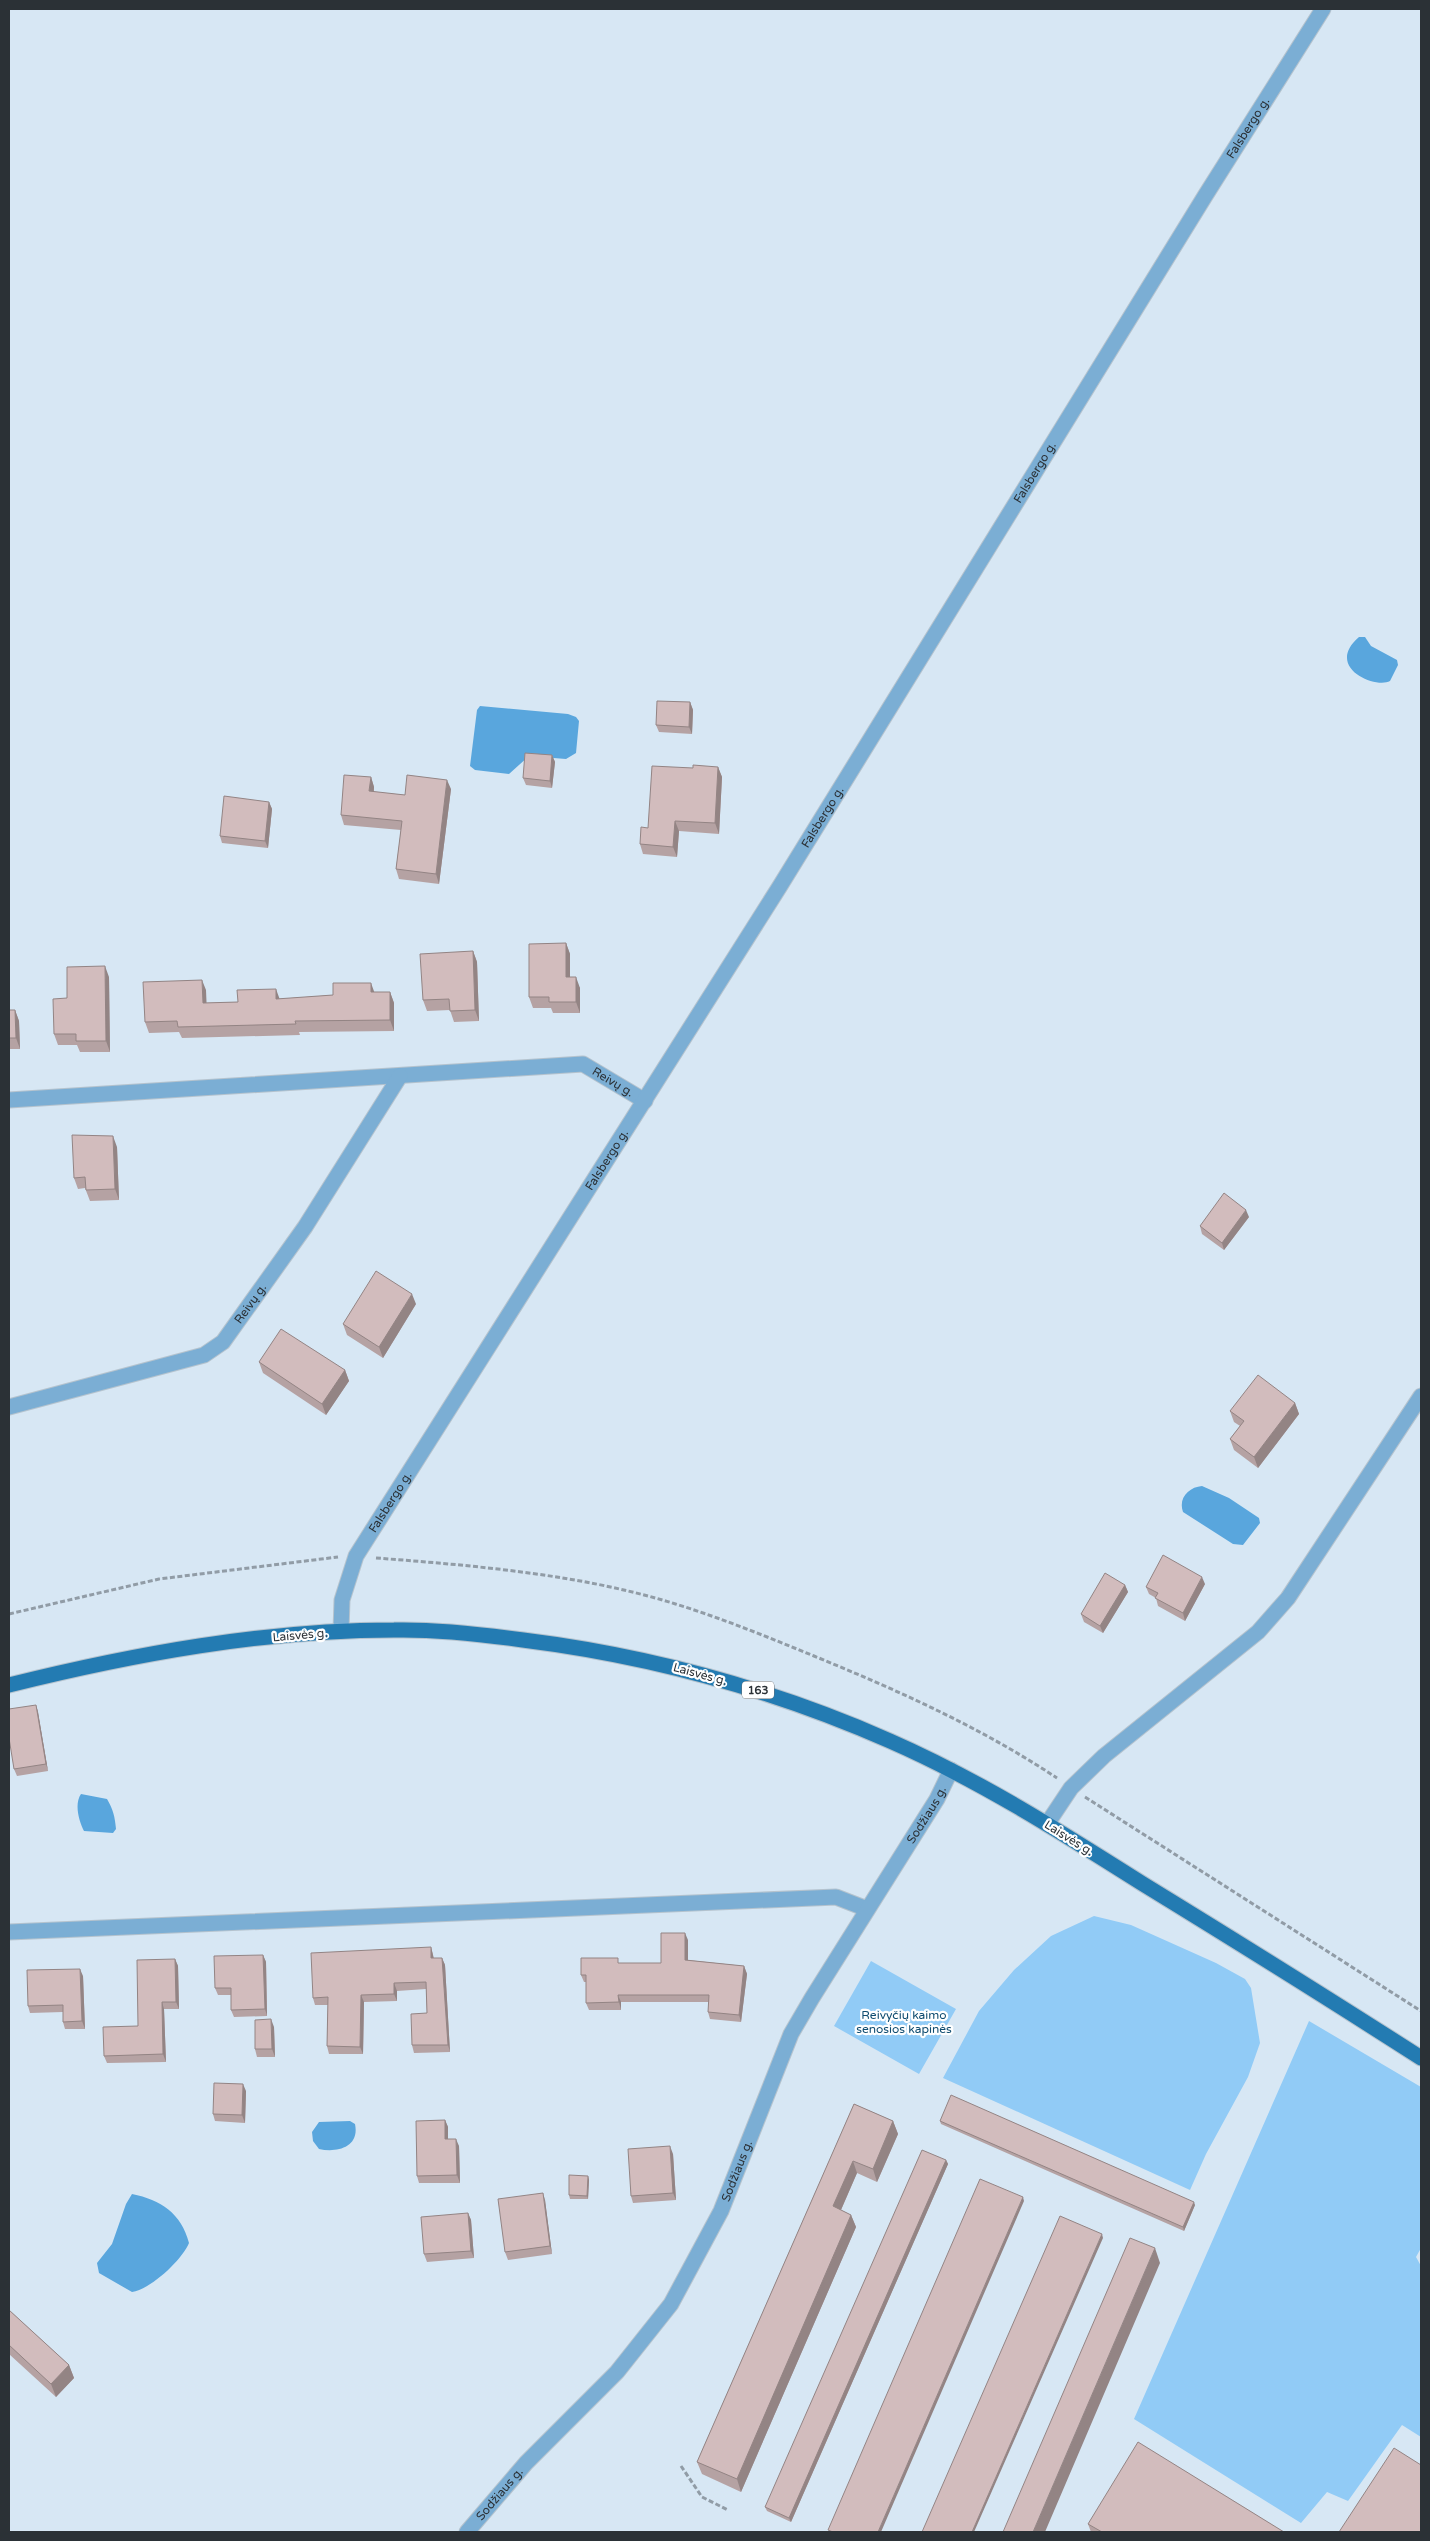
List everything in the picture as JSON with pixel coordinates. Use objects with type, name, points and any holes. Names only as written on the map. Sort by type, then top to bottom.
[{"type":"main road","name":"Laisvės g.","points":[[9,1685],[156,1653],[238,1640],[341,1631],[457,1632],[574,1646],[654,1662],[719,1678],[810,1708],[893,1742],[951,1770],[1047,1824],[1421,2058]]},
{"type":"street","name":"Falsbergo g.","points":[[341,1631],[342,1600],[356,1556],[881,724],[1205,196],[1323,9]]},
{"type":"street","name":"Reivų g.","points":[[9,1100],[583,1064],[645,1100]]},
{"type":"street","name":"Reivų g.","points":[[9,1406],[204,1355],[223,1342],[305,1227],[400,1076]]},
{"type":"street","points":[[1047,1824],[1071,1788],[1104,1756],[1258,1632],[1272,1617],[1288,1598],[1421,1396]]},
{"type":"street","name":"Sodžiaus g.","points":[[467,2532],[526,2464],[617,2372],[671,2304],[721,2210],[792,2034],[867,1909],[937,1799],[951,1770]]},
{"type":"street","points":[[9,1932],[836,1897],[867,1909]]},
{"type":"path","points":[[681,2466],[702,2496],[728,2510]]},
{"type":"green space","points":[[1094,1916],[1131,1925],[1216,1963],[1245,1979],[1251,1988],[1260,2043],[1248,2077],[1206,2154],[1190,2190],[943,2078],[979,2011],[1014,1970],[1051,1936]]},
{"type":"green space","name":"Reivyčių kaimo senosios kapinės","points":[[871,1961],[956,2009],[919,2074],[834,2026]]},
{"type":"green space","points":[[1309,2021],[1421,2087],[1421,2248],[1416,2257],[1421,2266],[1421,2437],[1402,2425],[1348,2501],[1327,2492],[1301,2523],[1134,2419]]},
{"type":"shaded area","points":[[1359,637],[1365,637],[1371,646],[1397,660],[1398,665],[1390,681],[1383,683],[1364,679],[1349,666],[1347,658],[1350,648]]},
{"type":"shaded area","points":[[480,706],[568,714],[576,717],[579,721],[576,753],[566,759],[529,756],[509,774],[475,770],[470,766],[477,710]]},
{"type":"shaded area","points":[[1202,1486],[1229,1498],[1259,1518],[1260,1523],[1243,1545],[1233,1544],[1183,1512],[1183,1498],[1189,1491]]},
{"type":"shaded area","points":[[81,1794],[107,1799],[115,1821],[116,1829],[113,1833],[84,1831],[79,1818],[78,1807]]},
{"type":"shaded area","points":[[350,2121],[355,2124],[356,2132],[354,2139],[345,2147],[332,2150],[319,2149],[313,2141],[312,2132],[319,2122]]},
{"type":"shaded area","points":[[132,2194],[161,2204],[175,2216],[181,2224],[189,2243],[180,2257],[157,2280],[140,2290],[132,2292],[99,2273],[97,2263],[112,2244],[126,2204]]},
{"type":"building","points":[[657,701],[690,702],[689,727],[656,725]]},
{"type":"building","points":[[525,753],[552,755],[550,781],[523,778]]},
{"type":"building","points":[[693,765],[718,767],[715,823],[675,821],[673,847],[640,844],[641,827],[648,828],[652,766],[693,768]]},
{"type":"building","points":[[344,775],[371,777],[369,791],[405,795],[407,775],[447,780],[436,874],[396,869],[402,821],[341,815]]},
{"type":"building","points":[[224,796],[269,802],[265,841],[220,836]]},
{"type":"building","points":[[566,943],[566,977],[576,977],[576,1002],[549,1002],[549,997],[529,997],[529,944]]},
{"type":"building","points":[[473,951],[475,1010],[450,1011],[449,999],[423,1000],[420,954]]},
{"type":"building","points":[[105,966],[106,1041],[76,1041],[76,1034],[54,1034],[53,999],[67,998],[67,967]]},
{"type":"building","points":[[202,980],[203,1003],[238,1002],[237,990],[276,989],[276,999],[333,995],[333,983],[371,983],[371,992],[390,992],[390,1020],[295,1021],[296,1024],[178,1027],[177,1021],[145,1022],[143,982]]},
{"type":"building","points":[[9,1010],[15,1010],[16,1038],[9,1038]]},
{"type":"building","points":[[72,1135],[113,1136],[115,1189],[86,1190],[85,1177],[74,1178]]},
{"type":"building","points":[[1224,1193],[1246,1210],[1222,1243],[1200,1226]]},
{"type":"building","points":[[376,1271],[412,1294],[379,1347],[343,1324]]},
{"type":"building","points":[[281,1329],[345,1370],[322,1404],[259,1362]]},
{"type":"building","points":[[1258,1375],[1295,1403],[1254,1457],[1230,1439],[1244,1421],[1230,1411]]},
{"type":"building","points":[[1163,1555],[1202,1577],[1183,1613],[1155,1598],[1158,1593],[1146,1587]]},
{"type":"building","points":[[1105,1573],[1125,1585],[1100,1626],[1081,1614]]},
{"type":"building","points":[[36,1705],[46,1764],[14,1769],[9,1738],[9,1709]]},
{"type":"building","points":[[661,1933],[685,1933],[685,1960],[744,1966],[739,2015],[708,2012],[709,1995],[618,1995],[619,2002],[586,2003],[586,1975],[581,1975],[581,1958],[618,1958],[618,1963],[661,1963]]},
{"type":"building","points":[[431,1947],[431,1958],[442,1958],[448,2045],[412,2045],[411,2014],[427,2013],[426,1982],[394,1983],[394,1994],[361,1995],[360,2047],[327,2046],[328,1997],[313,1998],[311,1953]]},
{"type":"building","points":[[263,1955],[265,2009],[231,2010],[231,1988],[215,1988],[214,1956]]},
{"type":"building","points":[[175,1959],[176,2002],[162,2002],[163,2054],[104,2056],[103,2027],[138,2026],[137,1960]]},
{"type":"building","points":[[80,1969],[82,2021],[63,2022],[63,2005],[28,2006],[27,1970]]},
{"type":"building","points":[[271,2019],[272,2049],[255,2049],[255,2020]]},
{"type":"building","points":[[214,2083],[243,2084],[242,2115],[213,2114]]},
{"type":"building","points":[[951,2095],[1194,2202],[1183,2227],[940,2121]]},
{"type":"building","points":[[854,2104],[893,2121],[873,2169],[853,2161],[833,2206],[851,2215],[737,2479],[697,2462]]},
{"type":"building","points":[[445,2120],[445,2139],[456,2139],[457,2175],[417,2176],[416,2121]]},
{"type":"building","points":[[670,2146],[673,2193],[631,2196],[628,2149]]},
{"type":"building","points":[[922,2150],[946,2160],[789,2518],[765,2507]]},
{"type":"building","points":[[569,2175],[588,2176],[587,2196],[569,2195]]},
{"type":"building","points":[[980,2179],[1023,2197],[878,2532],[833,2532],[828,2530]]},
{"type":"building","points":[[543,2193],[550,2246],[505,2252],[498,2199]]},
{"type":"building","points":[[468,2213],[471,2251],[424,2254],[421,2217]]},
{"type":"building","points":[[1060,2216],[1102,2234],[972,2532],[922,2532]]},
{"type":"building","points":[[1130,2238],[1155,2248],[1033,2532],[1003,2532]]},
{"type":"building","points":[[9,2310],[69,2365],[51,2384],[9,2345]]},
{"type":"building","points":[[1138,2442],[1284,2532],[1102,2532],[1088,2524]]},
{"type":"building","points":[[1394,2448],[1421,2465],[1421,2532],[1339,2532]]}]
